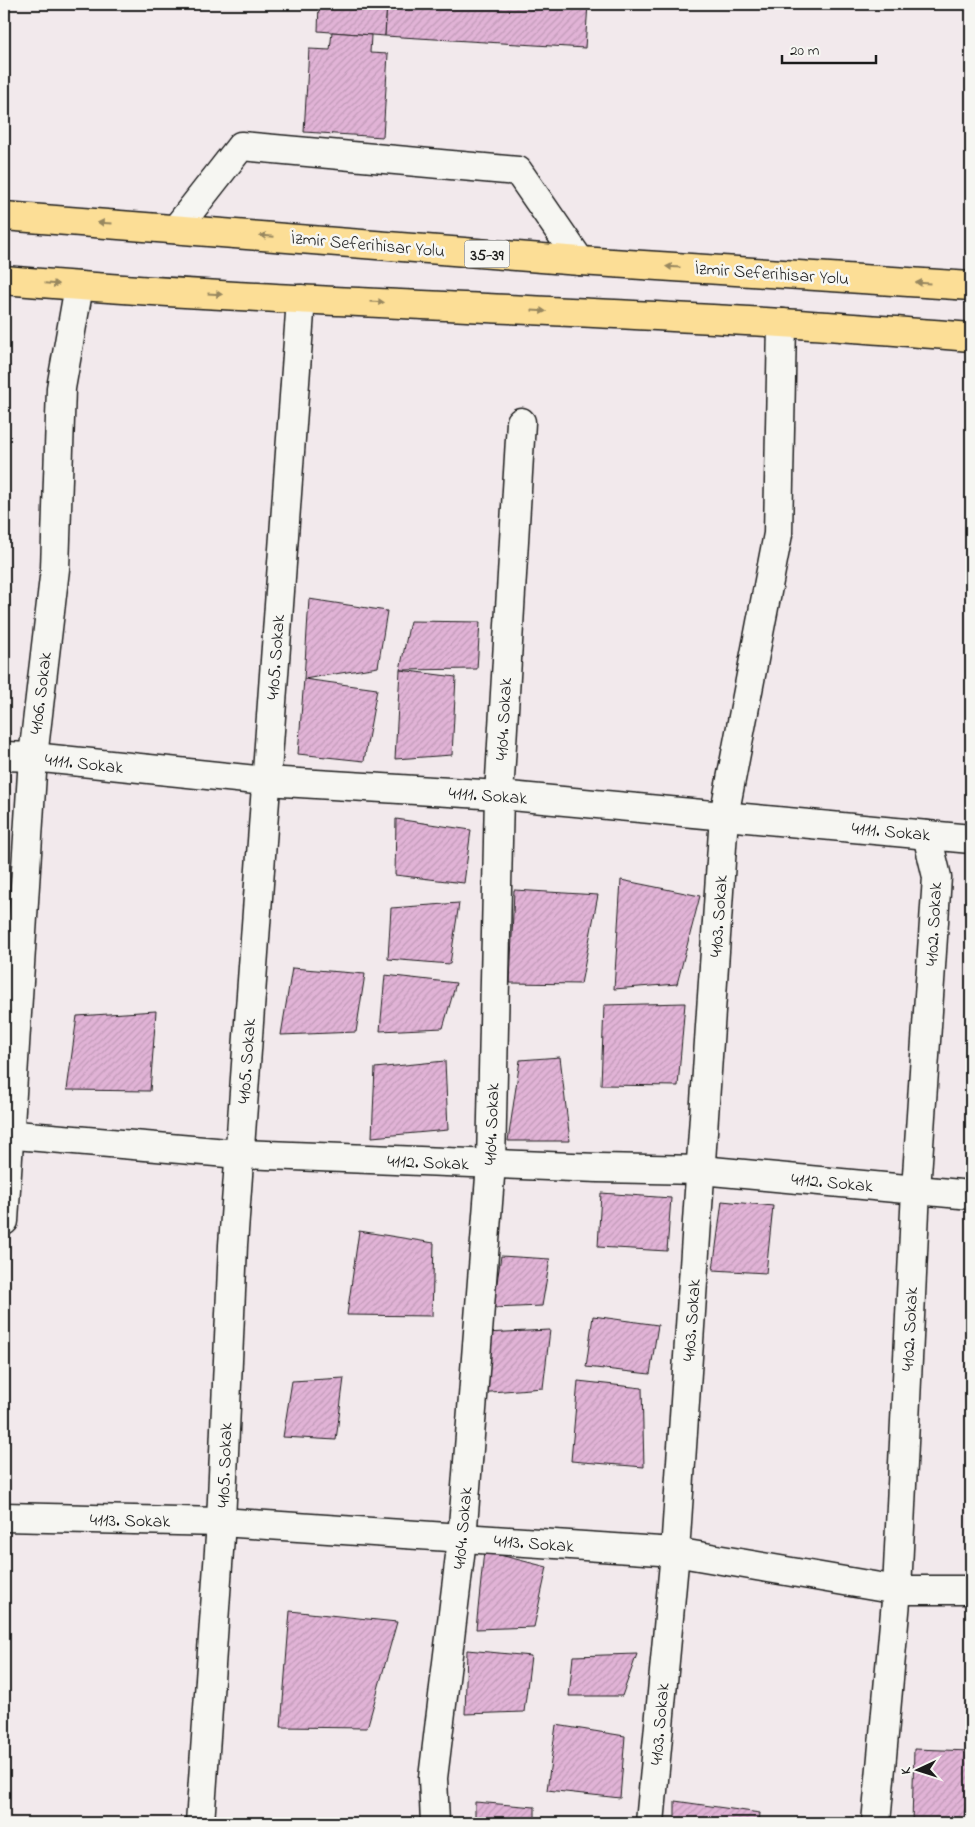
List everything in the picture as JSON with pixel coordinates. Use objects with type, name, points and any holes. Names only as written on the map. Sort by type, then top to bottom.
[{"type":"main road","name":"İzmir Seferihisar Yolu","points":[[4,216],[580,261],[971,286]]},
{"type":"main road","points":[[4,280],[79,286],[782,323],[971,337]]},
{"type":"street","points":[[176,229],[242,146],[518,171],[580,261]]},
{"type":"street","name":"4106. Sokak","points":[[4,1221],[6,1134],[33,757],[55,569],[62,388],[79,286]]},
{"type":"street","name":"4105. Sokak","points":[[200,1823],[221,1522],[233,1245],[239,1154],[301,298]]},
{"type":"street","name":"4103. Sokak","points":[[650,1823],[675,1552],[724,816],[778,534],[782,323]]},
{"type":"street","name":"4104. Sokak","points":[[435,1823],[433,1778],[462,1539],[491,1164],[499,795],[521,422]]},
{"type":"street","name":"4111. Sokak","points":[[4,756],[33,757],[266,781],[499,795],[971,839]]},
{"type":"street","name":"4102. Sokak","points":[[876,1823],[897,1590],[916,1190],[937,877],[927,835]]},
{"type":"street","name":"4112. Sokak","points":[[6,1134],[239,1154],[701,1170],[971,1195]]},
{"type":"street","name":"4113. Sokak","points":[[4,1517],[221,1522],[675,1552],[897,1590],[971,1590]]},
{"type":"building","points":[[319,4],[387,4],[385,36],[318,31]]},
{"type":"building","points":[[387,4],[588,4],[585,48],[385,36]]},
{"type":"building","points":[[332,32],[371,35],[370,53],[388,54],[383,137],[304,132],[309,49],[330,50]]},
{"type":"building","points":[[309,599],[387,611],[378,667],[304,679]]},
{"type":"building","points":[[410,621],[480,622],[477,669],[400,670]]},
{"type":"building","points":[[400,670],[456,677],[452,755],[395,759]]},
{"type":"building","points":[[304,679],[377,689],[364,761],[298,754]]},
{"type":"building","points":[[396,819],[471,830],[464,883],[395,875]]},
{"type":"building","points":[[621,880],[700,896],[677,984],[614,989]]},
{"type":"building","points":[[514,890],[598,895],[581,984],[510,983]]},
{"type":"building","points":[[459,903],[450,964],[388,959],[391,908]]},
{"type":"building","points":[[292,968],[365,974],[356,1032],[281,1035]]},
{"type":"building","points":[[385,975],[456,983],[443,1028],[380,1031]]},
{"type":"building","points":[[685,1003],[678,1086],[601,1085],[604,1005]]},
{"type":"building","points":[[156,1011],[150,1091],[67,1090],[77,1016]]},
{"type":"building","points":[[560,1057],[570,1141],[508,1141],[520,1060]]},
{"type":"building","points":[[445,1061],[448,1130],[372,1137],[375,1068]]},
{"type":"building","points":[[601,1193],[671,1198],[667,1251],[598,1247]]},
{"type":"building","points":[[722,1201],[773,1206],[766,1273],[713,1270]]},
{"type":"building","points":[[359,1231],[434,1243],[432,1316],[347,1315]]},
{"type":"building","points":[[501,1256],[550,1259],[542,1306],[493,1308]]},
{"type":"building","points":[[593,1316],[658,1325],[650,1374],[586,1367]]},
{"type":"building","points":[[550,1330],[543,1388],[478,1393],[484,1333]]},
{"type":"building","points":[[344,1378],[336,1440],[283,1437],[292,1381]]},
{"type":"building","points":[[578,1381],[642,1388],[644,1467],[571,1461]]},
{"type":"building","points":[[484,1551],[547,1567],[534,1627],[476,1629]]},
{"type":"building","points":[[290,1611],[397,1622],[367,1728],[281,1727]]},
{"type":"building","points":[[467,1650],[531,1656],[524,1712],[465,1714]]},
{"type":"building","points":[[637,1654],[622,1696],[569,1696],[573,1656]]},
{"type":"building","points":[[556,1725],[625,1736],[620,1798],[547,1790]]},
{"type":"building","points":[[914,1749],[971,1751],[971,1776],[963,1823],[912,1823]]},
{"type":"building","points":[[675,1801],[760,1813],[759,1823],[675,1823]]},
{"type":"building","points":[[475,1802],[535,1807],[535,1823],[475,1823]]},
{"type":"building","points":[[70,1819],[106,1823],[69,1823]]}]
